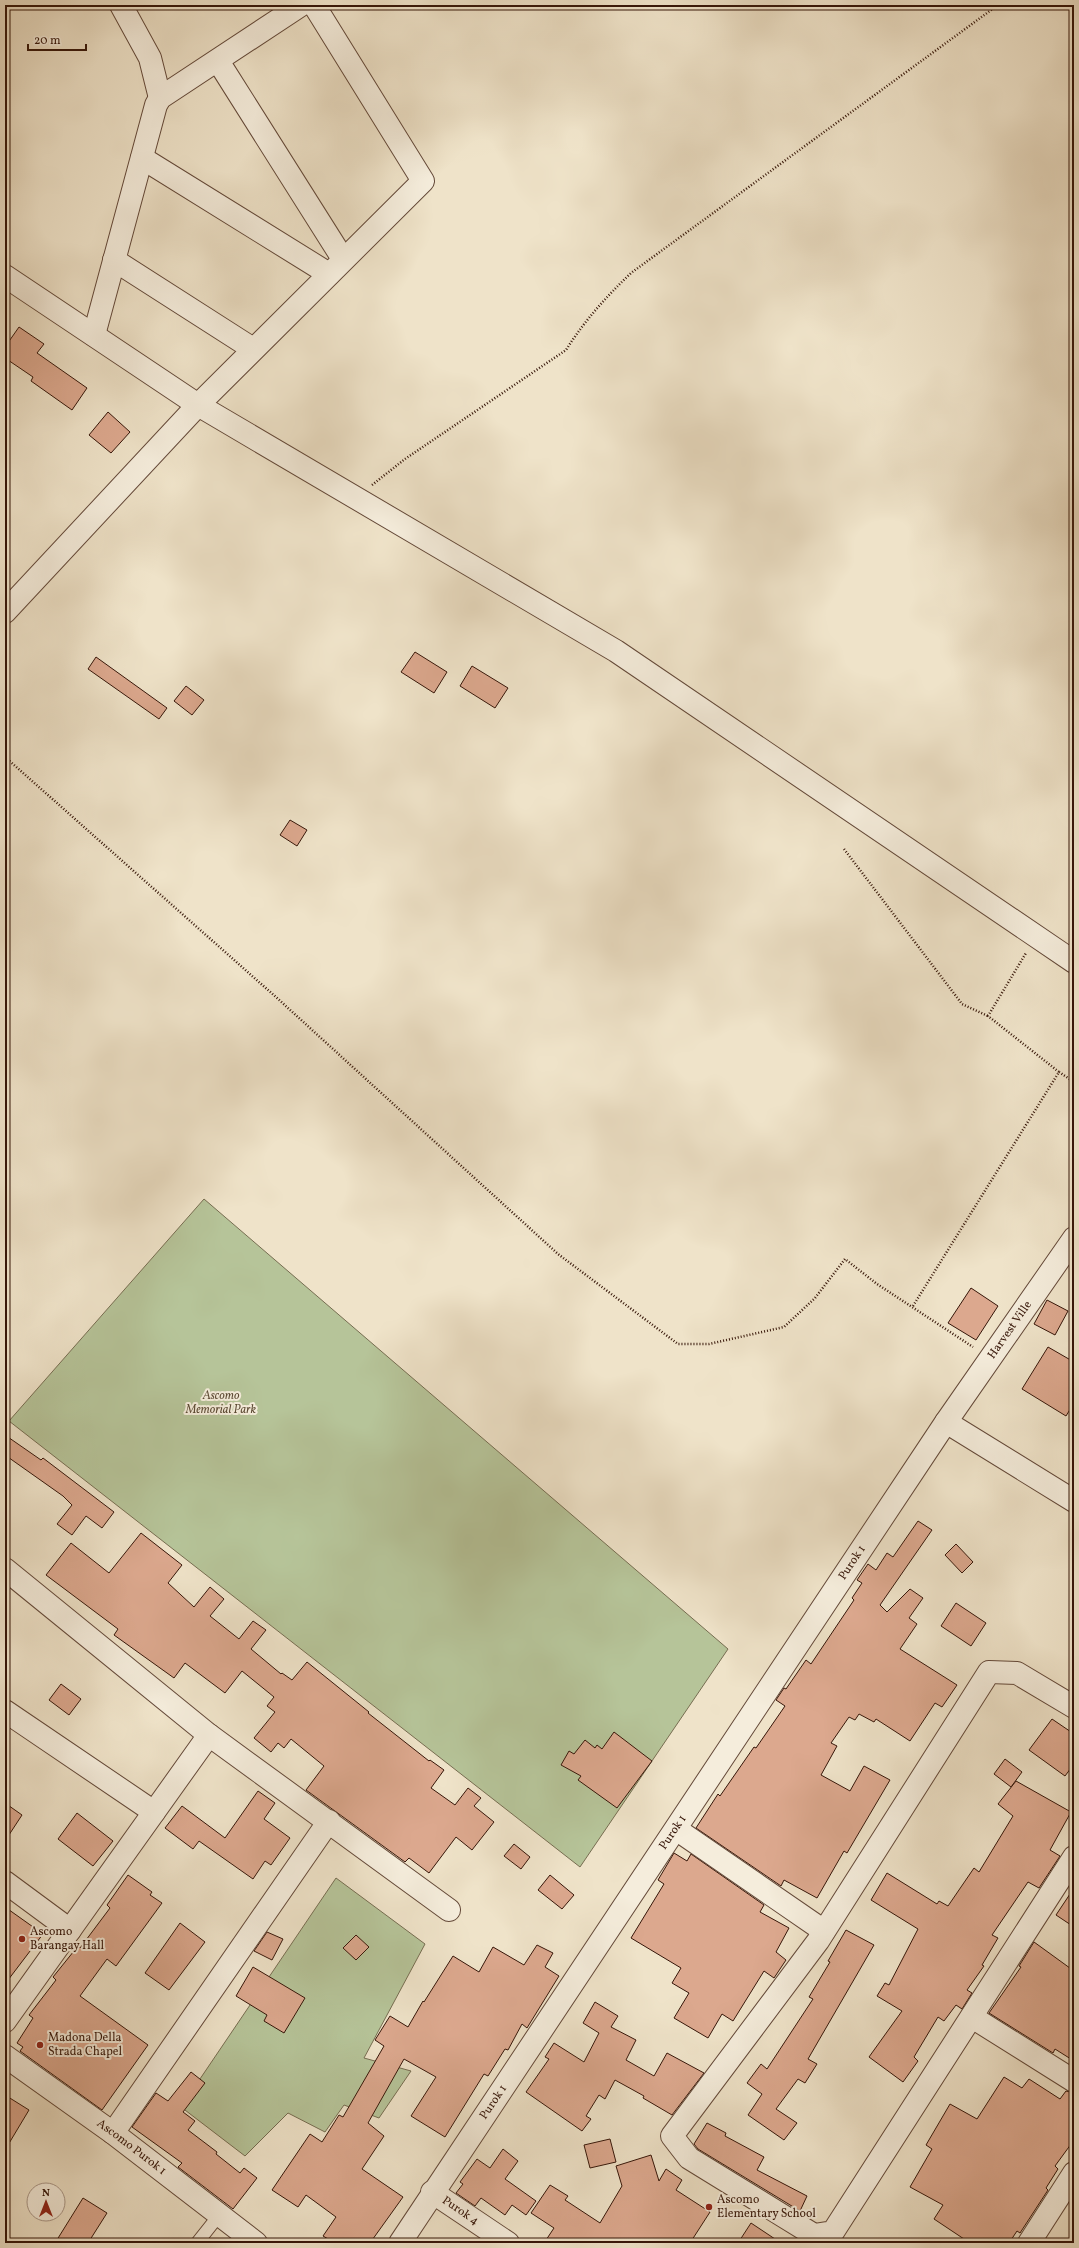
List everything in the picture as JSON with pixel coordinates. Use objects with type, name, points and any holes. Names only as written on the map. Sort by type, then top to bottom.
[{"type":"street","points":[[121,5],[150,58],[160,98]]},
{"type":"street","points":[[94,335],[156,105],[160,98],[301,5]]},
{"type":"street","points":[[5,612],[198,404],[336,266],[424,181],[314,5]]},
{"type":"street","points":[[218,61],[336,266]]},
{"type":"street","points":[[142,158],[336,266]]},
{"type":"street","points":[[114,260],[253,349]]},
{"type":"street","points":[[5,276],[198,404],[355,498],[616,650],[1035,937],[1074,962]]},
{"type":"street","name":"Harvest Ville","points":[[946,1422],[1074,1238]]},
{"type":"street","points":[[946,1422],[1074,1502]]},
{"type":"street","name":"Purok 1","points":[[400,2243],[432,2192],[676,1829],[946,1422]]},
{"type":"street","points":[[5,1569],[209,1735],[329,1821],[449,1910]]},
{"type":"street","points":[[1074,1707],[1017,1673],[989,1672],[824,1930],[672,2136],[689,2158],[814,2235],[833,2232],[1074,1857]]},
{"type":"street","points":[[5,1711],[154,1812]]},
{"type":"street","points":[[5,2020],[209,1735]]},
{"type":"street","points":[[113,2133],[329,1821]]},
{"type":"street","points":[[676,1829],[824,1930]]},
{"type":"street","points":[[5,1882],[70,1930]]},
{"type":"street","points":[[972,2017],[1074,2081]]},
{"type":"street","name":"Ascomo Purok 1","points":[[5,2056],[113,2133],[256,2243]]},
{"type":"street","points":[[1029,2243],[1074,2173]]},
{"type":"street","name":"Purok 4","points":[[432,2192],[508,2243]]},
{"type":"lane","points":[[197,2243],[220,2214]]},
{"type":"path","points":[[355,498],[405,459],[561,354],[566,350],[583,324],[603,299],[631,273],[998,5]]},
{"type":"path","points":[[5,757],[277,998],[558,1254],[678,1344],[709,1344],[784,1327],[815,1298],[845,1259],[877,1284],[913,1306],[990,1358]]},
{"type":"path","points":[[844,849],[962,1004],[988,1016],[1074,1082]]},
{"type":"path","points":[[988,1016],[1035,937]]},
{"type":"path","points":[[913,1306],[1059,1072]]},
{"type":"green space","name":"Ascomo Memorial Park","points":[[204,1199],[728,1649],[580,1867],[9,1421]]},
{"type":"green space","points":[[336,1878],[425,1944],[364,2058],[411,2071],[379,2118],[344,2105],[325,2132],[288,2113],[245,2156],[181,2107]]},
{"type":"building","points":[[19,327],[44,344],[37,353],[87,388],[72,410],[31,381],[33,377],[5,358],[5,347]]},
{"type":"building","points":[[108,412],[130,432],[111,453],[89,435]]},
{"type":"building","points":[[415,652],[447,672],[434,693],[401,672]]},
{"type":"building","points":[[96,657],[167,708],[159,719],[88,669]]},
{"type":"building","points":[[472,666],[508,688],[495,708],[460,686]]},
{"type":"building","points":[[186,686],[204,700],[192,715],[174,701]]},
{"type":"building","points":[[290,820],[307,830],[297,846],[280,835]]},
{"type":"building","points":[[971,1288],[998,1306],[976,1340],[948,1323]]},
{"type":"building","points":[[1047,1300],[1068,1311],[1055,1335],[1034,1324]]},
{"type":"building","points":[[1048,1347],[1074,1362],[1074,1403],[1066,1416],[1022,1389]]},
{"type":"building","points":[[5,1435],[41,1460],[43,1458],[114,1512],[102,1528],[86,1516],[72,1535],[57,1524],[72,1505],[63,1496],[5,1455]]},
{"type":"building","points":[[918,1521],[932,1530],[880,1605],[887,1612],[910,1589],[923,1598],[909,1618],[917,1624],[900,1649],[957,1685],[942,1707],[935,1703],[910,1741],[876,1719],[874,1722],[859,1714],[855,1720],[849,1717],[831,1743],[837,1746],[821,1775],[850,1791],[864,1766],[890,1780],[847,1853],[844,1851],[817,1898],[784,1880],[781,1886],[696,1828],[718,1794],[720,1796],[785,1706],[776,1700],[784,1688],[786,1689],[806,1660],[811,1664],[854,1600],[852,1598],[862,1583],[857,1580],[868,1564],[876,1570],[887,1553],[893,1557]]},
{"type":"building","points":[[141,1533],[182,1565],[168,1583],[194,1607],[210,1587],[224,1599],[210,1616],[239,1639],[253,1621],[266,1630],[251,1649],[281,1674],[282,1673],[292,1680],[307,1662],[369,1712],[368,1713],[429,1761],[430,1760],[444,1770],[431,1788],[455,1805],[468,1788],[481,1798],[474,1806],[494,1822],[472,1850],[456,1837],[429,1873],[409,1858],[405,1862],[306,1790],[324,1766],[291,1739],[284,1748],[278,1743],[271,1752],[254,1738],[275,1712],[267,1706],[274,1697],[242,1671],[225,1693],[185,1663],[174,1678],[114,1635],[118,1629],[46,1575],[71,1543],[109,1573]]},
{"type":"building","points":[[956,1544],[973,1562],[962,1573],[945,1555]]},
{"type":"building","points":[[956,1603],[986,1623],[971,1646],[941,1626]]},
{"type":"building","points":[[61,1684],[81,1699],[69,1715],[49,1700]]},
{"type":"building","points":[[1052,1719],[1074,1734],[1074,1764],[1065,1776],[1029,1750]]},
{"type":"building","points":[[614,1732],[652,1761],[617,1808],[578,1780],[581,1776],[561,1765],[569,1751],[574,1754],[585,1740],[595,1748],[597,1745],[602,1749]]},
{"type":"building","points":[[1005,1759],[1022,1772],[1011,1787],[994,1774]]},
{"type":"building","points":[[1016,1781],[1071,1812],[1050,1850],[1060,1856],[1039,1888],[1028,1882],[992,1935],[998,1938],[982,1965],[984,1966],[967,1990],[972,1993],[962,2009],[956,2005],[944,2021],[938,2017],[914,2057],[918,2061],[903,2082],[869,2057],[902,2011],[877,1996],[885,1983],[889,1985],[918,1929],[871,1900],[887,1873],[937,1904],[939,1901],[948,1906],[974,1868],[979,1872],[1013,1816],[998,1804]]},
{"type":"building","points":[[258,1791],[275,1803],[264,1819],[290,1838],[271,1865],[265,1861],[253,1879],[199,1841],[193,1849],[165,1828],[182,1806],[225,1838]]},
{"type":"building","points":[[5,1803],[22,1815],[5,1841]]},
{"type":"building","points":[[77,1813],[113,1841],[93,1866],[58,1839]]},
{"type":"building","points":[[514,1844],[530,1857],[521,1869],[504,1856]]},
{"type":"building","points":[[674,1853],[687,1861],[691,1854],[764,1905],[760,1912],[789,1928],[776,1952],[786,1960],[774,1978],[764,1971],[733,2021],[722,2014],[708,2038],[674,2018],[689,1993],[672,1983],[681,1968],[631,1938],[664,1884],[658,1880]]},
{"type":"building","points":[[128,1875],[152,1892],[150,1895],[162,1903],[116,1966],[107,1959],[80,1996],[148,2045],[102,2110],[20,2051],[23,2047],[17,2043],[33,2018],[29,2015],[56,1980],[53,1977],[78,1946],[80,1948],[110,1908],[107,1905]]},
{"type":"building","points":[[550,1875],[574,1895],[562,1909],[538,1890]]},
{"type":"building","points":[[1074,1888],[1074,1927],[1056,1915]]},
{"type":"building","name":"Ascomo Barangay Hall","points":[[5,1907],[43,1934],[5,1984]]},
{"type":"building","points":[[180,1923],[205,1942],[169,1990],[145,1973]]},
{"type":"building","points":[[846,1930],[874,1945],[808,2059],[817,2064],[805,2083],[798,2079],[776,2109],[797,2123],[784,2140],[748,2115],[762,2094],[747,2083],[761,2064],[767,2069],[813,1999],[809,1997],[830,1962],[828,1961]]},
{"type":"building","points":[[267,1932],[283,1939],[272,1960],[254,1951]]},
{"type":"building","points":[[356,1935],[369,1947],[356,1960],[343,1948]]},
{"type":"building","points":[[1034,1942],[1074,1971],[1074,2061],[1055,2049],[1053,2053],[989,2013],[1021,1967],[1019,1966]]},
{"type":"building","points":[[537,1945],[553,1953],[545,1967],[559,1976],[527,2028],[522,2024],[508,2050],[505,2049],[488,2076],[484,2074],[445,2137],[411,2116],[436,2077],[404,2059],[368,2123],[384,2136],[362,2169],[403,2197],[370,2243],[335,2243],[323,2236],[336,2217],[306,2195],[298,2207],[272,2190],[310,2134],[322,2142],[339,2115],[343,2117],[384,2046],[375,2040],[390,2016],[408,2027],[423,2001],[424,2002],[453,1956],[479,1972],[493,1947],[524,1965]]},
{"type":"building","points":[[253,1967],[305,1998],[284,2033],[264,2021],[267,2015],[236,1996]]},
{"type":"building","points":[[595,2002],[618,2016],[611,2027],[636,2040],[626,2060],[654,2076],[667,2053],[704,2073],[672,2115],[643,2098],[644,2096],[615,2080],[605,2099],[599,2095],[586,2116],[591,2119],[582,2131],[526,2092],[549,2059],[545,2057],[554,2043],[584,2062],[599,2033],[583,2023]]},
{"type":"building","points":[[191,2072],[205,2083],[183,2112],[195,2121],[188,2130],[217,2152],[216,2154],[240,2173],[244,2168],[257,2178],[233,2209],[178,2167],[182,2163],[132,2127],[156,2093],[168,2101]]},
{"type":"building","points":[[1004,2077],[1022,2088],[1029,2079],[1060,2099],[1066,2091],[1074,2093],[1074,2140],[1055,2166],[1058,2169],[1046,2188],[1048,2190],[1020,2233],[1017,2231],[1009,2243],[970,2243],[934,2219],[943,2205],[910,2187],[932,2149],[926,2145],[950,2104],[977,2119]]},
{"type":"building","points":[[5,2095],[29,2110],[5,2150]]},
{"type":"building","points":[[707,2123],[726,2133],[725,2136],[764,2157],[757,2170],[807,2196],[800,2211],[698,2149],[694,2144]]},
{"type":"building","points":[[610,2139],[616,2162],[590,2168],[584,2145]]},
{"type":"building","points":[[503,2149],[518,2161],[505,2179],[536,2201],[526,2215],[512,2205],[505,2215],[481,2198],[475,2206],[456,2193],[463,2184],[460,2182],[477,2159],[490,2168]]},
{"type":"building","points":[[651,2155],[659,2181],[666,2169],[682,2180],[676,2190],[710,2212],[690,2243],[544,2243],[554,2228],[531,2213],[550,2185],[568,2196],[565,2200],[600,2223],[622,2186],[616,2166]]},
{"type":"building","points":[[83,2198],[107,2213],[88,2243],[55,2243]]},
{"type":"building","points":[[751,2223],[781,2243],[738,2243]]},
{"type":"place","name":"Ascomo Barangay Hall","points":[[22,1939]]},
{"type":"place","name":"Madona Della Strada Chapel","points":[[40,2045]]},
{"type":"place","name":"Ascomo Elementary School","points":[[709,2207]]}]
